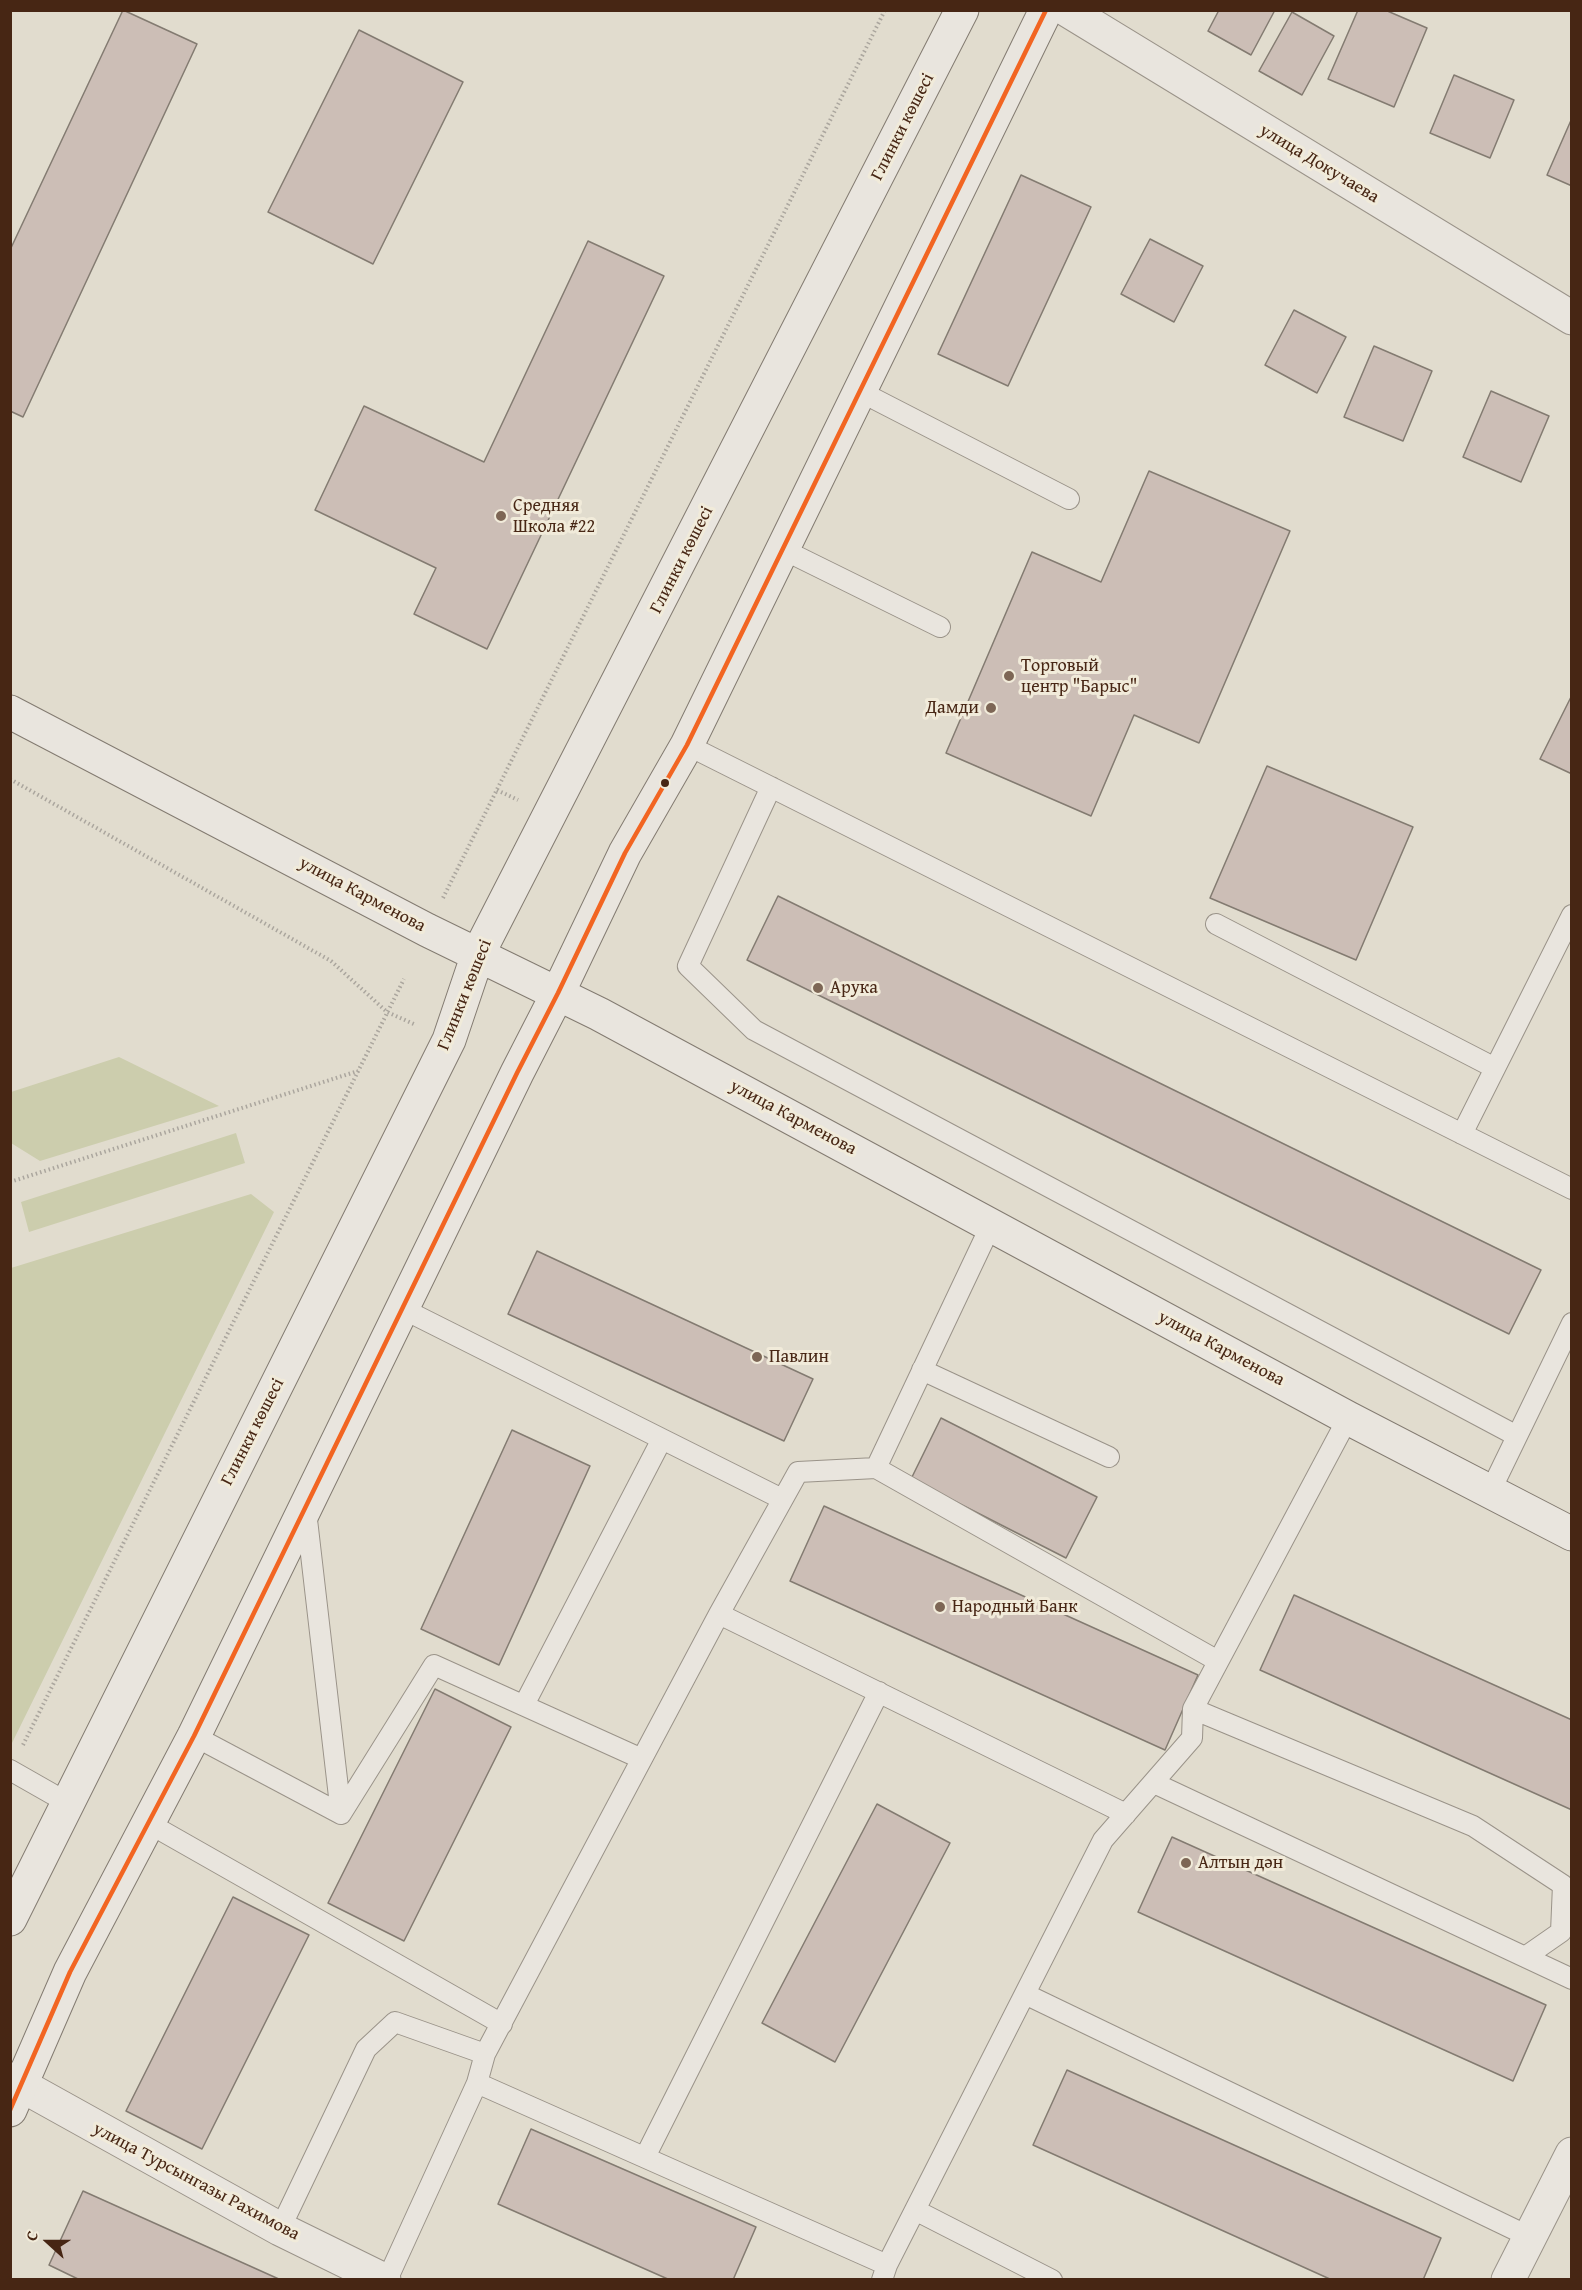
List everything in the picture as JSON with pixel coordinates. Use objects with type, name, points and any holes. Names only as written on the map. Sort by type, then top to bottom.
[{"type":"main road","name":"Глинки көшесі","points":[[10,1920],[449,1040],[478,954],[962,10]]},
{"type":"main road","points":[[14,2092],[70,1972],[194,1736],[306,1509],[625,853],[687,745],[1046,10]]},
{"type":"main road","name":"улица Докучаева","points":[[1067,10],[1572,318]]},
{"type":"main road","name":"улица Карменова","points":[[10,712],[428,930],[558,993],[1348,1418],[1572,1534]]},
{"type":"main road","name":"улица Турсынгазы Рахимова","points":[[14,2092],[280,2229],[386,2280]]},
{"type":"main road","points":[[1508,2280],[1572,2154]]},
{"type":"lane","points":[[859,391],[1069,499]]},
{"type":"lane","points":[[782,549],[940,627]]},
{"type":"lane","points":[[687,745],[1572,1189]]},
{"type":"lane","points":[[771,787],[688,966],[754,1030],[1517,1436]]},
{"type":"lane","points":[[1462,1134],[1572,915]]},
{"type":"lane","points":[[1216,924],[1495,1068]]},
{"type":"lane","points":[[876,1468],[991,1225]]},
{"type":"lane","points":[[403,1309],[782,1499]]},
{"type":"lane","points":[[1491,1492],[1572,1323]]},
{"type":"lane","points":[[922,1370],[1109,1457]]},
{"type":"lane","points":[[477,2082],[645,2157],[885,2272],[1103,1840],[1192,1738],[1193,1709],[1348,1418]]},
{"type":"lane","points":[[524,1705],[662,1438]]},
{"type":"lane","points":[[386,2280],[477,2082],[485,2054],[719,1614],[798,1472],[876,1468],[1218,1661]]},
{"type":"lane","points":[[306,1509],[341,1814]]},
{"type":"lane","points":[[719,1614],[1126,1814]]},
{"type":"lane","points":[[341,1814],[434,1665],[642,1759]]},
{"type":"lane","points":[[645,2157],[879,1692]]},
{"type":"lane","points":[[1193,1709],[1473,1826],[1567,1887],[1561,1932],[1525,1957]]},
{"type":"lane","points":[[194,1736],[341,1814]]},
{"type":"lane","points":[[11,1770],[68,1803]]},
{"type":"lane","points":[[1154,1783],[1572,1978]]},
{"type":"lane","points":[[148,1822],[502,2024]]},
{"type":"lane","points":[[1025,1994],[1530,2237]]},
{"type":"lane","points":[[280,2229],[366,2049],[395,2022],[485,2054]]},
{"type":"lane","points":[[915,2210],[1052,2280]]},
{"type":"path","points":[[442,900],[885,10]]},
{"type":"path","points":[[10,779],[331,961],[387,1012],[449,1040]]},
{"type":"path","points":[[11,1770],[404,979]]},
{"type":"path","points":[[10,1182],[359,1071]]},
{"type":"green space","points":[[119,1057],[219,1106],[40,1161],[11,1143],[11,1092]]},
{"type":"green space","points":[[236,1133],[245,1163],[29,1232],[21,1202]]},
{"type":"green space","points":[[251,1194],[274,1212],[11,1745],[11,1268]]},
{"type":"building","points":[[123,10],[197,44],[23,417],[10,411],[10,250]]},
{"type":"building","points":[[1219,10],[1275,10],[1251,55],[1208,31]]},
{"type":"building","points":[[1358,10],[1385,10],[1427,28],[1394,107],[1328,79]]},
{"type":"building","points":[[1292,12],[1334,36],[1302,95],[1259,71]]},
{"type":"building","points":[[359,30],[463,82],[373,264],[268,212]]},
{"type":"building","points":[[1454,75],[1514,100],[1490,158],[1430,133]]},
{"type":"building","points":[[1572,118],[1572,186],[1547,175]]},
{"type":"building","points":[[1021,175],[1091,207],[1008,386],[938,354]]},
{"type":"building","points":[[1150,239],[1203,266],[1174,322],[1121,294]]},
{"type":"building","points":[[588,241],[664,276],[487,649],[414,614],[436,568],[315,510],[364,406],[484,462]]},
{"type":"building","points":[[1294,310],[1346,337],[1317,393],[1265,365]]},
{"type":"building","points":[[1374,346],[1432,371],[1403,441],[1344,417]]},
{"type":"building","points":[[1491,391],[1549,416],[1521,482],[1463,457]]},
{"type":"building","points":[[1149,471],[1290,531],[1199,743],[1134,715],[1091,816],[946,753],[1032,552],[1101,582]]},
{"type":"building","points":[[1572,695],[1572,774],[1540,759]]},
{"type":"building","points":[[1267,766],[1413,827],[1356,960],[1210,898]]},
{"type":"building","points":[[778,896],[1541,1270],[1509,1334],[747,960]]},
{"type":"building","points":[[537,1251],[813,1379],[784,1441],[508,1314]]},
{"type":"building","points":[[941,1418],[1097,1497],[1066,1558],[911,1479]]},
{"type":"building","points":[[512,1430],[590,1466],[499,1665],[421,1629]]},
{"type":"building","points":[[824,1506],[1198,1675],[1165,1750],[790,1581]]},
{"type":"building","points":[[1294,1595],[1572,1720],[1572,1810],[1260,1670]]},
{"type":"building","points":[[435,1689],[511,1727],[404,1941],[328,1903]]},
{"type":"building","points":[[877,1804],[950,1843],[835,2062],[762,2023]]},
{"type":"building","points":[[1172,1837],[1546,2005],[1513,2081],[1138,1912]]},
{"type":"building","points":[[233,1897],[309,1935],[202,2149],[126,2111]]},
{"type":"building","points":[[1067,2070],[1441,2238],[1423,2280],[1332,2280],[1033,2145]]},
{"type":"building","points":[[531,2129],[756,2227],[733,2280],[670,2280],[498,2204]]},
{"type":"building","points":[[83,2191],[281,2280],[80,2280],[49,2265]]},
{"type":"transit line","points":[[10,2110],[70,1972],[194,1736],[625,853],[687,745],[1046,10]]},
{"type":"place","name":"Средняя Школа #22","points":[[501,516]]},
{"type":"place","name":"Торговый центр \"Барыс\"","points":[[1009,676]]},
{"type":"place","name":"Дамди","points":[[991,708]]},
{"type":"place","name":"Арука","points":[[818,988]]},
{"type":"place","name":"Павлин","points":[[757,1357]]},
{"type":"place","name":"Народный Банк","points":[[940,1607]]},
{"type":"place","name":"Алтын дән","points":[[1186,1863]]}]
